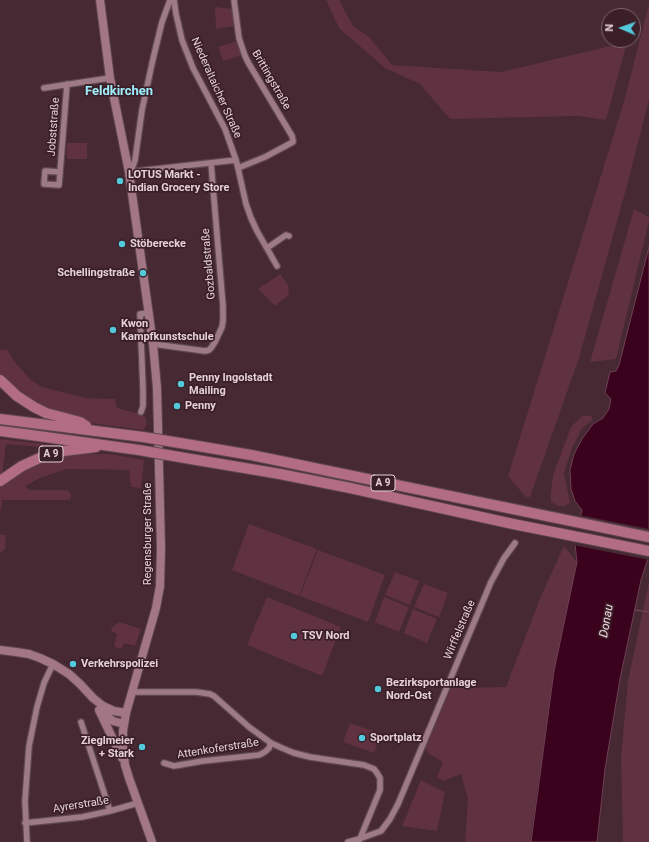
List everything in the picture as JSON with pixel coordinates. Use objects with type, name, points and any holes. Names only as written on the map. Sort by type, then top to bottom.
[{"type":"highway","name":"A 9","points":[[0,380],[17,396],[34,407],[46,413],[80,422],[88,427]]},
{"type":"highway","name":"A 9","points":[[0,417],[88,427],[105,432]]},
{"type":"highway","name":"A 9","points":[[0,417],[142,437],[251,455],[649,538]]},
{"type":"highway","name":"A 9","points":[[0,431],[109,445],[280,474],[513,524],[649,551]]},
{"type":"highway","name":"A 9","points":[[0,481],[22,466],[51,454],[109,445]]},
{"type":"street","name":"Regensburger Straße","points":[[100,0],[110,78],[130,172],[153,344],[157,399],[161,570],[160,586],[156,608],[126,713],[123,747],[125,766],[152,842]]},
{"type":"street","points":[[130,172],[135,160],[142,110],[150,73],[161,26],[170,0]]},
{"type":"street","name":"Niederaltaicher Straße","points":[[174,0],[182,40],[193,68],[225,129],[236,160],[246,204],[251,218],[257,232],[277,266]]},
{"type":"street","name":"Brittingstraße","points":[[234,0],[239,38],[248,64],[293,140],[291,144],[238,168]]},
{"type":"street","points":[[165,12],[176,14]]},
{"type":"street","points":[[44,88],[110,78]]},
{"type":"street","name":"Jobststraße","points":[[60,172],[67,84]]},
{"type":"street","points":[[130,172],[236,160]]},
{"type":"street","name":"Gozbaldstraße","points":[[153,344],[205,352],[211,348],[222,327],[223,314],[211,163]]},
{"type":"street","points":[[267,248],[286,235],[289,236]]},
{"type":"street","points":[[141,412],[143,406],[143,389],[140,314],[148,313]]},
{"type":"street","name":"Wirffelstraße","points":[[348,842],[359,841],[381,831],[390,819],[398,804],[491,582],[504,558],[515,543]]},
{"type":"street","points":[[0,650],[29,654],[53,664],[74,679],[93,698],[104,706],[114,711],[126,713]]},
{"type":"street","points":[[27,842],[25,823],[25,786],[29,746],[36,707],[44,683],[53,664]]},
{"type":"street","points":[[132,692],[196,692],[210,694],[218,699],[249,727],[271,743],[294,753],[310,757],[364,765],[374,769],[380,778],[380,790],[359,841]]},
{"type":"street","points":[[93,698],[125,766]]},
{"type":"street","points":[[99,710],[113,721],[124,724]]},
{"type":"street","points":[[81,722],[110,811]]},
{"type":"street","name":"Attenkoferstraße","points":[[164,763],[174,766],[203,760],[259,755],[269,748],[271,743]]},
{"type":"street","name":"Ayrerstraße","points":[[25,823],[82,817],[138,803]]},
{"type":"shaded area","points":[[326,0],[339,0],[353,26],[368,36],[392,65],[501,72],[602,48],[625,48],[606,120],[578,116],[450,119],[420,84],[385,68],[339,28]]},
{"type":"shaded area","points":[[649,4],[649,100],[628,182],[579,358],[530,497],[526,497],[508,476],[625,98],[638,48],[641,48],[641,35]]},
{"type":"shaded area","points":[[215,7],[233,9],[235,26],[216,29]]},
{"type":"shaded area","points":[[237,41],[242,55],[223,61],[218,47]]},
{"type":"shaded area","points":[[67,143],[87,143],[87,159],[67,159]]},
{"type":"shaded area","points":[[634,209],[649,217],[649,221],[616,359],[590,362]]},
{"type":"shaded area","points":[[280,274],[288,285],[289,295],[275,306],[258,289]]},
{"type":"shaded area","points":[[0,350],[7,350],[17,365],[32,381],[42,387],[86,398],[115,399],[117,408],[143,415],[146,418],[146,426],[143,430],[91,423],[39,407],[0,376]]},
{"type":"shaded area","points":[[582,416],[591,416],[593,420],[582,428],[572,448],[564,473],[570,503],[565,506],[559,506],[551,502],[553,475],[571,427]]},
{"type":"shaded area","points":[[0,439],[74,448],[51,452],[51,448],[6,444],[2,477],[0,479]]},
{"type":"shaded area","points":[[110,454],[144,460],[141,488],[131,487],[129,470],[66,469],[40,478],[25,486],[30,490],[66,490],[69,491],[71,495],[69,500],[2,500],[0,510],[0,487],[8,480],[25,469],[44,461],[62,456]]},
{"type":"shaded area","points":[[249,524],[317,549],[299,596],[232,570]]},
{"type":"shaded area","points":[[0,535],[6,535],[5,549],[0,553]]},
{"type":"shaded area","points":[[564,546],[577,562],[554,671],[530,842],[465,842],[468,799],[461,774],[443,781],[437,777],[443,762],[428,753],[425,748],[451,688],[506,687],[541,596]]},
{"type":"shaded area","points":[[318,550],[385,575],[368,622],[300,596]]},
{"type":"shaded area","points":[[395,572],[419,581],[410,605],[385,595]]},
{"type":"shaded area","points":[[649,582],[649,842],[623,842],[621,757],[628,681]]},
{"type":"shaded area","points":[[424,584],[448,593],[439,617],[414,607]]},
{"type":"shaded area","name":"TSV Nord","points":[[267,597],[341,627],[322,676],[247,645]]},
{"type":"shaded area","points":[[384,597],[409,607],[399,632],[375,622]]},
{"type":"shaded area","points":[[413,609],[437,619],[427,643],[404,633]]},
{"type":"shaded area","points":[[119,622],[141,629],[135,646],[124,643],[122,649],[114,647],[117,634],[111,631],[112,627]]},
{"type":"shaded area","name":"Sportplatz","points":[[350,723],[381,734],[374,753],[343,742]]},
{"type":"shaded area","points":[[421,780],[445,792],[437,831],[402,826]]},
{"type":"water","name":"Donau","points":[[649,247],[649,555],[641,580],[620,679],[605,769],[597,842],[531,842],[554,671],[577,562],[575,544],[582,510],[575,501],[571,489],[570,470],[574,454],[582,439],[593,424],[603,418],[609,409],[611,399],[605,393],[610,372],[616,371],[619,365]]},
{"type":"pier","points":[[579,515],[649,529],[649,560],[573,545]]},
{"type":"waterway","points":[[635,610],[649,612]]},
{"type":"place","name":"LOTUS Markt - Indian Grocery Store","points":[[120,181]]},
{"type":"place","name":"Stöberecke","points":[[122,244]]},
{"type":"place","name":"Schellingstraße","points":[[143,273]]},
{"type":"place","name":"Kwon Kampfkunstschule","points":[[113,330]]},
{"type":"place","name":"Penny Ingolstadt Mailing","points":[[181,384]]},
{"type":"place","name":"Penny","points":[[177,406]]},
{"type":"place","name":"TSV Nord","points":[[294,636]]},
{"type":"place","name":"Verkehrspolizei","points":[[73,664]]},
{"type":"place","name":"Bezirksportanlage Nord-Ost","points":[[378,689]]},
{"type":"place","name":"Sportplatz","points":[[362,738]]},
{"type":"place","name":"Zieglmeier + Stark","points":[[142,747]]},
{"type":"district","name":"Feldkirchen","points":[[119,92]]}]
